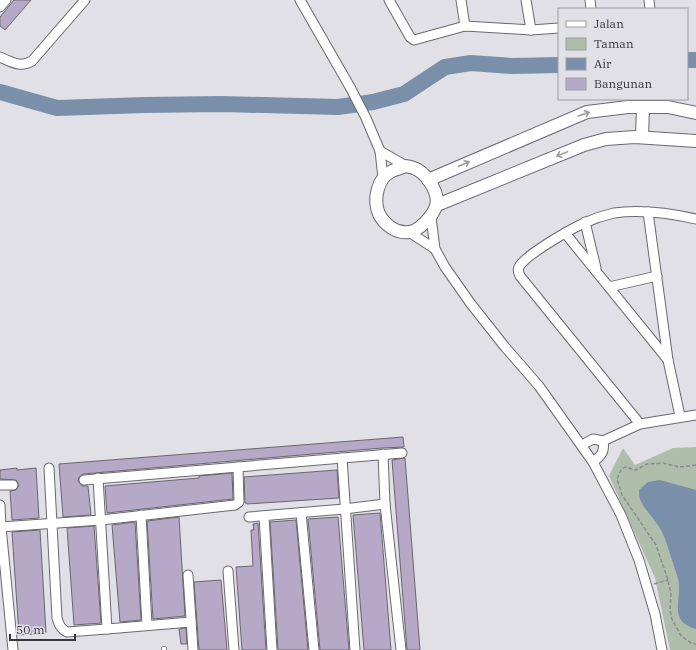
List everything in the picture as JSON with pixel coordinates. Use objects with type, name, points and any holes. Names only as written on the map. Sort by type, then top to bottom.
[{"type":"street","points":[[0,57],[17,64],[25,64],[32,61],[85,0]]},
{"type":"street","points":[[301,0],[366,118],[380,151],[383,178]]},
{"type":"street","points":[[389,0],[410,37],[414,40],[465,26],[531,30],[558,28]]},
{"type":"street","points":[[461,0],[465,26]]},
{"type":"street","points":[[526,0],[531,30]]},
{"type":"street","points":[[428,180],[587,112],[628,107],[668,107],[696,113]]},
{"type":"street","points":[[642,137],[643,107]]},
{"type":"street","points":[[437,205],[584,145],[606,139],[642,137],[696,141]]},
{"type":"street","points":[[380,151],[406,166],[418,170],[428,180],[434,189],[437,205],[431,217],[421,226],[409,232]]},
{"type":"street","points":[[406,166],[391,171],[383,178],[378,187],[376,202],[379,213],[385,222],[394,229],[409,232],[435,249]]},
{"type":"street","points":[[640,424],[520,276],[518,271],[519,266],[532,254],[565,233],[585,222],[612,214],[639,211],[676,214],[696,219]]},
{"type":"street","points":[[648,212],[668,360],[680,416]]},
{"type":"street","points":[[431,217],[435,249],[445,267],[471,304],[505,347],[539,386],[593,462],[621,515],[639,560],[656,614],[662,650]]},
{"type":"street","points":[[585,222],[596,271]]},
{"type":"street","points":[[565,233],[668,360]]},
{"type":"street","points":[[609,287],[657,276]]},
{"type":"street","points":[[582,445],[594,439],[603,441],[640,424],[680,416],[696,415]]},
{"type":"street","points":[[593,462],[603,452],[603,441]]},
{"type":"street","points":[[84,480],[402,453]]},
{"type":"street","points":[[383,454],[385,504],[401,650]]},
{"type":"street","points":[[342,458],[344,509],[355,650]]},
{"type":"street","points":[[0,527],[101,520],[235,505],[239,502],[238,467]]},
{"type":"street","points":[[49,468],[57,618],[62,629],[67,632],[191,622]]},
{"type":"street","points":[[98,478],[107,629]]},
{"type":"street","points":[[0,485],[13,485]]},
{"type":"street","points":[[248,518],[385,504]]},
{"type":"street","points":[[0,505],[0,527],[13,650]]},
{"type":"street","points":[[301,513],[314,650]]},
{"type":"street","points":[[141,515],[147,625]]},
{"type":"street","points":[[264,516],[272,650]]},
{"type":"street","points":[[228,571],[234,650]]},
{"type":"street","points":[[188,575],[193,650]]},
{"type":"path","points":[[696,465],[679,467],[663,463],[647,464],[636,470],[625,467],[621,470],[617,479],[622,495],[656,545],[668,580],[671,594],[670,610],[672,619],[681,636],[691,643],[696,644]]},
{"type":"path","points":[[647,586],[668,580]]},
{"type":"green space","points":[[696,447],[696,650],[670,650],[655,578],[609,476],[623,448],[635,465],[673,448]]},
{"type":"water","points":[[660,480],[696,490],[696,629],[687,625],[681,620],[678,614],[679,583],[677,575],[660,528],[644,507],[640,498],[639,490],[648,482]]},
{"type":"building","points":[[14,0],[31,0],[5,30],[0,26],[0,17]]},
{"type":"building","points":[[403,437],[404,447],[83,474],[79,477],[78,481],[82,486],[88,486],[91,515],[63,517],[59,464]]},
{"type":"building","points":[[405,458],[420,650],[407,650],[392,460]]},
{"type":"building","points":[[17,468],[17,470],[36,468],[39,518],[12,520],[10,491],[16,490],[19,485],[16,480],[0,479],[0,470]]},
{"type":"building","points":[[337,470],[339,498],[245,503],[244,477]]},
{"type":"building","points":[[232,473],[233,499],[107,513],[105,486],[199,478],[199,476]]},
{"type":"building","points":[[380,513],[391,650],[364,650],[353,515]]},
{"type":"building","points":[[179,517],[185,616],[153,619],[147,521]]},
{"type":"building","points":[[338,517],[349,650],[320,650],[308,519]]},
{"type":"building","points":[[296,520],[308,650],[278,650],[270,522]]},
{"type":"building","points":[[135,522],[141,620],[120,622],[112,525]]},
{"type":"building","points":[[258,523],[266,650],[242,650],[236,567],[253,566],[251,530],[254,530],[253,524]]},
{"type":"building","points":[[94,526],[101,623],[74,625],[67,528]]},
{"type":"building","points":[[40,530],[46,633],[19,635],[12,532]]},
{"type":"building","points":[[221,580],[227,650],[199,650],[194,582]]},
{"type":"building","points":[[186,628],[187,644],[181,644],[179,629]]},
{"type":"waterway","points":[[688,60],[696,60]]},
{"type":"waterway","points":[[0,92],[57,108],[221,104],[338,107],[373,102],[404,94],[445,67],[471,63],[512,66],[558,65]]}]
